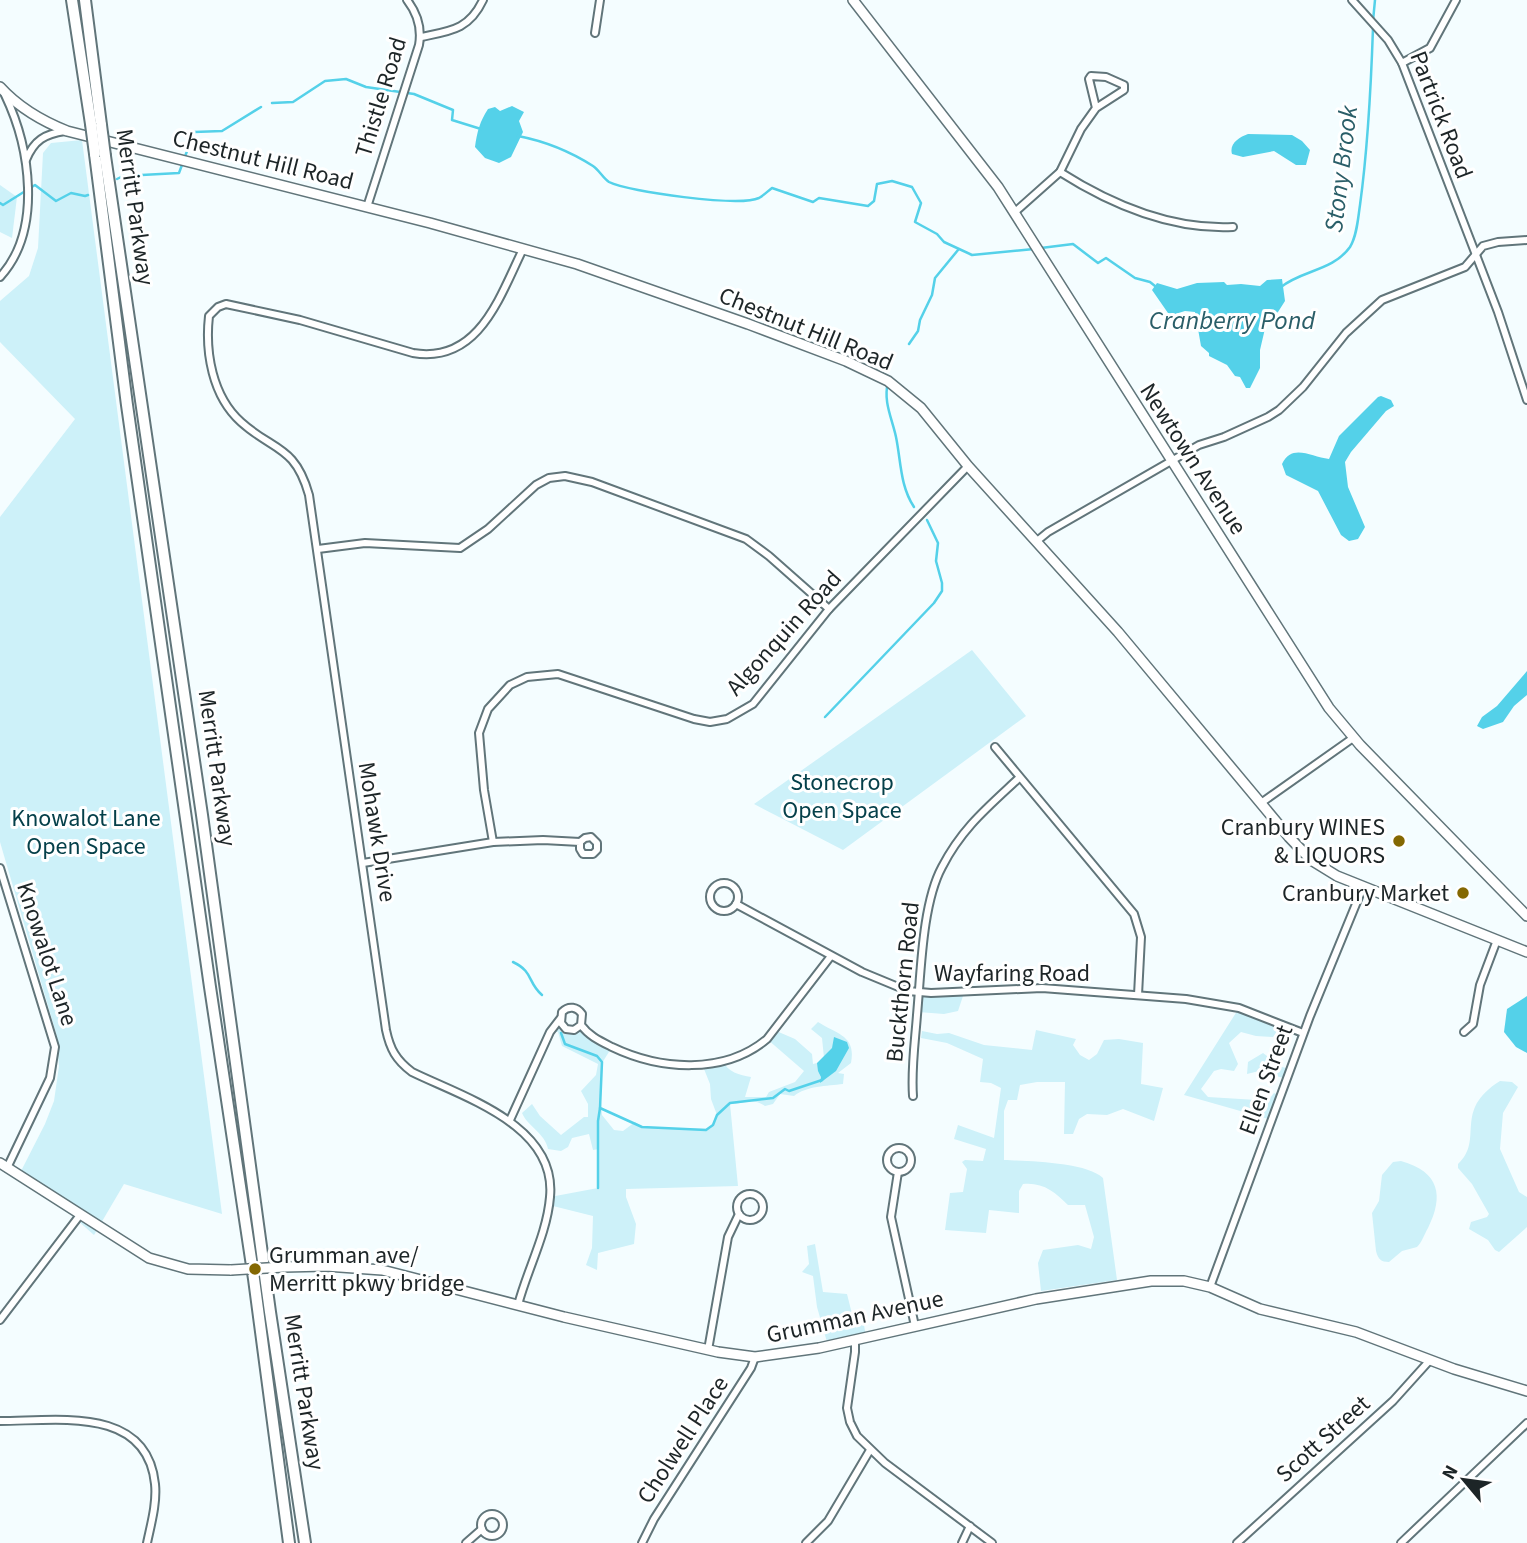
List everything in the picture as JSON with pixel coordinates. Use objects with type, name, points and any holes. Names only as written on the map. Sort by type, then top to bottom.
[{"type":"highway","name":"Merritt Parkway","points":[[72,0],[96,125]]},
{"type":"highway","name":"Merritt Parkway","points":[[85,0],[100,155],[206,841],[270,1312],[305,1543]]},
{"type":"highway","name":"Merritt Parkway","points":[[100,155],[129,419],[256,1292],[289,1543]]},
{"type":"street","name":"Thistle Road","points":[[366,207],[407,88],[421,37],[418,21],[407,0]]},
{"type":"street","points":[[421,37],[459,28],[475,16],[483,0]]},
{"type":"street","points":[[595,33],[600,0]]},
{"type":"street","name":"Newtown Avenue","points":[[853,0],[978,158],[1015,212],[1322,698],[1353,738],[1527,916]]},
{"type":"street","name":"Partrick Road","points":[[1352,0],[1392,46],[1402,63],[1498,312],[1527,400]]},
{"type":"street","points":[[1402,63],[1430,48],[1456,0]]},
{"type":"street","points":[[1015,212],[1060,172],[1081,129],[1096,108],[1124,90],[1124,85],[1106,77],[1091,76],[1089,79],[1096,108]]},
{"type":"street","points":[[0,277],[20,244],[26,195],[26,160],[20,134],[1,89]]},
{"type":"street","name":"Chestnut Hill Road","points":[[1,89],[35,116],[67,131],[366,207],[600,272],[729,317],[880,376],[921,408],[968,467],[1118,632],[1311,860],[1329,872],[1363,887],[1527,952]]},
{"type":"street","points":[[26,160],[42,137],[67,131]]},
{"type":"street","points":[[1060,172],[1098,195],[1138,212],[1175,222],[1233,228]]},
{"type":"street","points":[[1037,541],[1048,532],[1199,445],[1268,417],[1303,387],[1339,341],[1377,303],[1465,267],[1480,248],[1488,244],[1527,240]]},
{"type":"street","name":"Mohawk Drive","points":[[518,1305],[548,1212],[551,1185],[542,1154],[529,1136],[510,1120],[412,1072],[391,1051],[309,495],[304,476],[292,458],[243,424],[229,410],[214,379],[207,334],[209,316],[218,307],[226,304],[239,305],[332,328],[413,353],[439,354],[458,347],[482,327],[523,249]]},
{"type":"street","name":"Algonquin Road","points":[[493,842],[484,790],[480,733],[488,709],[510,685],[527,677],[558,674],[694,719],[710,722],[727,719],[745,710],[760,696],[829,609],[968,467]]},
{"type":"street","points":[[318,549],[365,543],[460,548],[488,530],[536,485],[549,478],[565,476],[598,485],[746,539],[829,609]]},
{"type":"street","points":[[1261,803],[1353,738]]},
{"type":"street","points":[[995,747],[1134,914],[1141,937],[1138,995]]},
{"type":"street","name":"Buckthorn Road","points":[[913,1096],[912,1077],[919,993],[927,924],[937,876],[965,830],[981,811],[1020,778]]},
{"type":"street","points":[[363,863],[493,842],[580,842]]},
{"type":"street","name":"Knowalot Lane","points":[[0,868],[55,1047],[54,1061],[45,1091],[4,1166]]},
{"type":"street","name":"Wayfaring Road","points":[[721,884],[731,885],[737,893],[736,904],[724,911],[715,908],[710,899],[713,889],[721,884]]},
{"type":"street","name":"Ellen Street","points":[[1210,1287],[1303,1033],[1363,887]]},
{"type":"street","name":"Wayfaring Road","points":[[736,904],[877,979],[919,993],[1027,988],[1213,1002],[1239,1008],[1303,1033]]},
{"type":"street","points":[[1464,1032],[1473,1024],[1480,985],[1497,940]]},
{"type":"street","points":[[581,1025],[592,1036],[650,1062],[702,1064],[740,1057],[754,1051],[767,1040],[831,956]]},
{"type":"street","points":[[510,1120],[550,1032],[565,1009],[573,1007],[582,1014],[581,1025],[574,1030],[566,1029],[560,1019]]},
{"type":"street","points":[[902,1148],[909,1152],[911,1164],[906,1170],[898,1172],[891,1169],[887,1158],[891,1150],[902,1148]]},
{"type":"street","name":"Grumman Avenue","points":[[4,1166],[134,1249],[163,1263],[200,1270],[326,1266],[382,1270],[708,1350],[755,1357],[855,1340],[1027,1300],[1151,1281],[1184,1281],[1210,1287],[1260,1309],[1332,1325],[1478,1377],[1527,1391]]},
{"type":"street","points":[[898,1172],[891,1217],[915,1326]]},
{"type":"street","points":[[708,1350],[728,1237],[739,1214],[737,1205],[741,1197],[752,1195],[760,1200],[762,1210],[757,1218],[747,1220],[739,1214]]},
{"type":"street","points":[[0,1320],[80,1215]]},
{"type":"street","points":[[855,1340],[847,1408],[853,1429],[870,1450],[992,1543]]},
{"type":"street","name":"Cholwell Place","points":[[642,1543],[754,1364],[755,1357]]},
{"type":"street","name":"Scott Street","points":[[1237,1543],[1393,1401],[1430,1360]]},
{"type":"street","points":[[0,1422],[95,1422],[112,1426],[131,1438],[147,1459],[155,1485],[147,1543]]},
{"type":"street","points":[[1401,1543],[1527,1423]]},
{"type":"street","points":[[806,1543],[828,1521],[870,1450]]},
{"type":"street","points":[[962,1543],[970,1526]]},
{"type":"street","points":[[466,1543],[482,1529]]},
{"type":"green space","name":"Knowalot Lane Open Space","points":[[82,140],[222,1214],[124,1184],[94,1235],[58,1203],[19,1175],[54,1101],[59,1066],[56,1033],[0,842],[0,517],[75,419],[0,342],[0,301],[29,276],[38,248],[43,153],[51,143]]},
{"type":"green space","points":[[0,185],[17,197],[12,238],[0,232]]},
{"type":"green space","name":"Stonecrop Open Space","points":[[972,650],[1026,716],[843,850],[754,804]]},
{"type":"green space","points":[[965,990],[958,1011],[944,1014],[918,1012],[919,993]]},
{"type":"green space","points":[[1239,1008],[1282,1024],[1273,1037],[1241,1032],[1229,1043],[1238,1064],[1234,1071],[1214,1071],[1201,1089],[1208,1097],[1257,1100],[1264,1106],[1274,1093],[1281,1096],[1272,1120],[1184,1095]]},
{"type":"green space","points":[[558,1021],[566,1029],[581,1025],[612,1047],[602,1063],[600,1087],[602,1115],[614,1130],[623,1131],[635,1122],[643,1127],[710,1129],[717,1115],[702,1064],[723,1061],[738,1074],[751,1077],[745,1097],[766,1097],[769,1092],[795,1082],[804,1071],[767,1039],[774,1030],[795,1039],[812,1054],[813,1064],[824,1058],[822,1038],[811,1029],[818,1022],[844,1037],[851,1047],[851,1063],[838,1073],[844,1074],[843,1084],[811,1088],[794,1096],[780,1094],[773,1104],[765,1106],[752,1101],[730,1104],[738,1186],[626,1189],[626,1197],[636,1224],[634,1244],[598,1253],[597,1270],[586,1265],[592,1248],[593,1216],[549,1205],[550,1197],[598,1188],[599,1149],[593,1150],[589,1134],[572,1138],[568,1147],[561,1151],[548,1149],[544,1139],[522,1113],[532,1104],[540,1116],[561,1135],[584,1117],[588,1117],[588,1104],[581,1091],[596,1075],[598,1064],[562,1046],[558,1032],[550,1032]]},
{"type":"green space","points":[[1036,1030],[1076,1039],[1073,1045],[1080,1055],[1089,1060],[1097,1054],[1104,1040],[1119,1039],[1143,1043],[1141,1084],[1163,1088],[1154,1121],[1123,1109],[1107,1115],[1087,1114],[1079,1119],[1073,1134],[1064,1134],[1065,1082],[1020,1085],[1017,1100],[1008,1100],[1004,1111],[1004,1160],[1071,1166],[1103,1178],[1117,1280],[1041,1291],[1038,1263],[1043,1250],[1078,1245],[1091,1249],[1094,1237],[1085,1205],[1068,1205],[1043,1186],[1023,1184],[1019,1191],[1019,1213],[989,1210],[986,1233],[945,1230],[950,1193],[963,1192],[967,1169],[962,1162],[983,1161],[986,1149],[954,1139],[958,1125],[994,1138],[1001,1088],[980,1082],[983,1059],[947,1043],[921,1038],[922,1031],[949,1033],[984,1045],[1032,1050]]},
{"type":"green space","points":[[1263,1053],[1282,1067],[1290,1069],[1287,1079],[1259,1071],[1247,1074],[1248,1062]]},
{"type":"green space","points":[[1500,1081],[1512,1082],[1518,1087],[1503,1113],[1500,1149],[1519,1192],[1527,1197],[1527,1227],[1499,1252],[1488,1240],[1469,1229],[1471,1222],[1489,1214],[1472,1184],[1458,1168],[1458,1164],[1469,1145],[1477,1103]]},
{"type":"green space","points":[[1401,1161],[1424,1172],[1431,1179],[1437,1196],[1436,1206],[1419,1245],[1402,1251],[1386,1262],[1380,1260],[1377,1254],[1372,1213],[1379,1201],[1382,1175],[1393,1162]]},
{"type":"green space","points":[[815,1244],[823,1292],[847,1294],[852,1314],[863,1319],[866,1337],[840,1344],[827,1342],[817,1307],[813,1276],[802,1272],[809,1264],[807,1246]]},
{"type":"water","points":[[512,106],[524,112],[519,121],[523,132],[511,157],[499,163],[485,158],[475,147],[483,118],[488,109],[495,107],[500,111]]},
{"type":"water","points":[[1248,134],[1292,135],[1310,150],[1306,165],[1296,165],[1274,151],[1243,157],[1232,154],[1231,150],[1236,141]]},
{"type":"water","name":"Cranberry Pond","points":[[1282,279],[1285,301],[1278,312],[1267,320],[1260,350],[1260,368],[1250,388],[1246,388],[1240,377],[1235,376],[1227,365],[1209,356],[1201,346],[1195,312],[1185,311],[1172,315],[1168,313],[1152,290],[1157,283],[1177,289],[1197,283],[1224,282],[1227,285],[1260,286],[1267,280]]},
{"type":"water","points":[[1381,396],[1391,400],[1394,406],[1386,411],[1345,462],[1348,487],[1365,527],[1358,539],[1349,541],[1341,535],[1318,491],[1286,475],[1282,464],[1291,454],[1297,453],[1329,459],[1339,436]]},
{"type":"water","points":[[1527,671],[1527,695],[1514,706],[1503,722],[1483,729],[1477,726],[1482,717],[1497,706]]},
{"type":"water","points":[[1527,996],[1527,1053],[1516,1047],[1504,1032],[1507,1009]]},
{"type":"water","points":[[834,1037],[847,1042],[849,1048],[836,1071],[820,1083],[817,1063],[832,1048]]},
{"type":"waterway","name":"Stony Brook","points":[[1373,21],[1375,0]]},
{"type":"waterway","name":"Stony Brook","points":[[1281,287],[1335,261],[1350,247],[1354,238],[1365,161],[1373,28]]},
{"type":"waterway","name":"Stony Brook","points":[[272,103],[293,102],[325,81],[346,79],[366,87],[414,94],[453,110],[452,120],[481,129]]},
{"type":"waterway","name":"Stony Brook","points":[[117,179],[123,176],[179,173],[194,132],[222,131],[261,107]]},
{"type":"waterway","name":"Stony Brook","points":[[518,136],[576,156],[595,168],[609,182],[620,186],[708,200],[759,198],[772,188],[813,202],[819,198],[868,206],[874,201],[877,184],[892,181],[912,187],[921,203],[915,222],[937,234],[944,242],[972,255],[1034,249]]},
{"type":"waterway","name":"Stony Brook","points":[[0,203],[3,205],[35,185],[56,201],[71,193],[88,195]]},
{"type":"waterway","name":"Stony Brook","points":[[1041,248],[1073,244],[1098,263],[1106,258],[1135,278],[1155,286]]},
{"type":"waterway","points":[[909,344],[918,331],[920,320],[932,295],[935,278],[958,250]]},
{"type":"waterway","points":[[888,382],[887,403],[906,491],[914,507]]},
{"type":"waterway","points":[[825,717],[934,603],[942,591],[936,561],[938,543],[927,520]]},
{"type":"waterway","points":[[513,962],[527,973],[542,995]]},
{"type":"waterway","points":[[561,1033],[565,1044],[597,1056],[602,1062],[600,1108],[642,1127],[706,1130],[730,1103],[773,1098],[785,1089],[789,1091],[822,1080]]},
{"type":"waterway","points":[[598,1188],[600,1108]]},
{"type":"place","name":"Cranbury WINES & LIQUORS","points":[[1399,841]]},
{"type":"place","name":"Cranbury Market","points":[[1463,893]]},
{"type":"place","name":"Grumman ave/ Merritt pkwy bridge","points":[[255,1269]]}]
